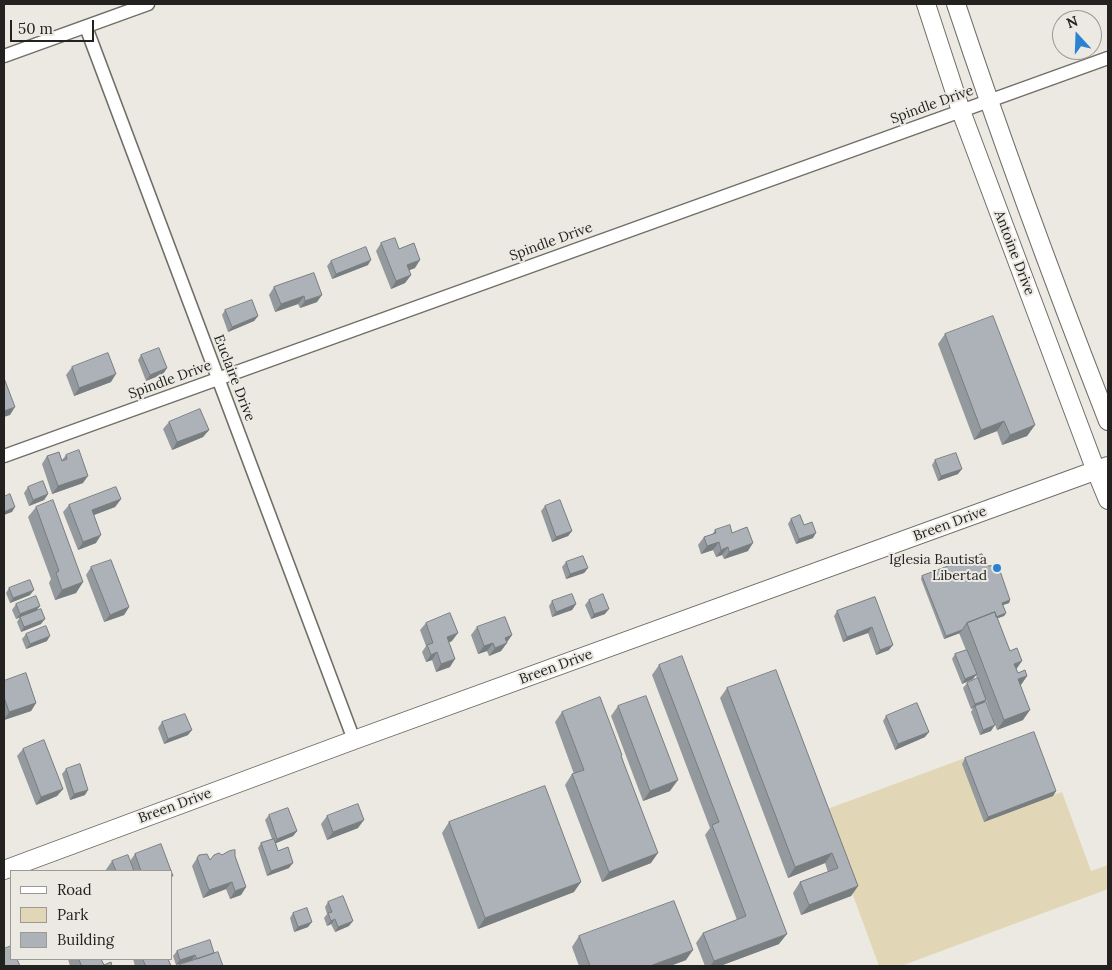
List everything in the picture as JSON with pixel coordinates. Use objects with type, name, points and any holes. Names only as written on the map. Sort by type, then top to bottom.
[{"type":"street","points":[[4,56],[148,4]]},
{"type":"street","name":"Antoine Drive","points":[[926,4],[961,111],[1028,290],[1102,469],[1108,500]]},
{"type":"street","name":"Antoine Drive","points":[[956,4],[988,101],[1053,280],[1108,421]]},
{"type":"street","name":"Euclaire Drive","points":[[86,26],[354,740]]},
{"type":"street","name":"Spindle Drive","points":[[4,456],[1108,58]]},
{"type":"street","points":[[1028,290],[1053,280]]},
{"type":"street","name":"Breen Drive","points":[[4,870],[354,740],[1102,469]]},
{"type":"green space","points":[[965,758],[988,819],[1062,792],[1091,871],[1108,865],[1108,889],[901,966],[879,966],[822,811]]},
{"type":"building","points":[[395,238],[399,249],[414,243],[420,260],[407,265],[411,275],[396,281],[381,243]]},
{"type":"building","points":[[366,247],[371,260],[336,274],[331,261]]},
{"type":"building","points":[[314,273],[322,295],[305,301],[304,296],[281,304],[274,287]]},
{"type":"building","points":[[252,300],[258,316],[232,327],[225,310]]},
{"type":"building","points":[[993,316],[1035,425],[1010,435],[1004,421],[981,430],[945,334]]},
{"type":"building","points":[[159,348],[167,368],[150,375],[141,355]]},
{"type":"building","points":[[108,353],[116,374],[79,388],[72,367]]},
{"type":"building","points":[[4,378],[15,407],[4,411]]},
{"type":"building","points":[[200,409],[209,430],[177,442],[169,422]]},
{"type":"building","points":[[79,450],[88,476],[58,486],[47,456],[59,452],[62,461],[67,459],[66,455]]},
{"type":"building","points":[[956,453],[962,469],[941,476],[935,460]]},
{"type":"building","points":[[43,481],[48,494],[33,500],[28,487]]},
{"type":"building","points":[[116,487],[121,499],[92,510],[101,535],[83,542],[69,505]]},
{"type":"building","points":[[10,494],[15,507],[4,512],[4,497]]},
{"type":"building","points":[[53,500],[83,582],[62,590],[56,573],[59,571],[36,507]]},
{"type":"building","points":[[560,500],[572,531],[556,537],[545,506]]},
{"type":"building","points":[[800,515],[804,525],[812,522],[816,533],[799,539],[791,519]]},
{"type":"building","points":[[730,525],[732,533],[747,527],[753,543],[729,552],[728,547],[721,550],[719,542],[707,546],[704,537],[716,533],[715,530]]},
{"type":"building","name":"Iglesia Bautista Libertad","points":[[982,554],[988,566],[998,565],[1010,600],[1002,603],[1006,613],[996,617],[995,612],[967,623],[962,630],[946,636],[922,576]]},
{"type":"building","points":[[583,556],[588,568],[570,574],[566,562]]},
{"type":"building","points":[[111,560],[129,607],[110,615],[91,567]]},
{"type":"building","points":[[30,580],[34,590],[13,598],[9,588]]},
{"type":"building","points":[[572,594],[576,604],[556,612],[552,601]]},
{"type":"building","points":[[603,594],[609,609],[594,614],[589,600]]},
{"type":"building","points":[[36,596],[40,606],[20,614],[16,604]]},
{"type":"building","points":[[875,597],[893,645],[880,650],[872,627],[847,637],[837,611]]},
{"type":"building","points":[[41,609],[45,619],[24,627],[20,617]]},
{"type":"building","points":[[995,612],[1010,651],[1017,648],[1022,661],[1014,664],[1018,673],[1025,670],[1027,676],[1018,679],[1030,710],[1004,720],[967,623]]},
{"type":"building","points":[[450,613],[458,633],[447,637],[455,659],[441,664],[437,652],[431,655],[427,645],[433,643],[426,623]]},
{"type":"building","points":[[505,617],[512,635],[505,638],[507,643],[495,648],[493,643],[484,646],[477,627]]},
{"type":"building","points":[[46,626],[50,636],[30,644],[26,634]]},
{"type":"building","points":[[967,650],[977,674],[965,679],[955,654]]},
{"type":"building","points":[[682,656],[787,934],[714,961],[703,933],[746,916],[712,825],[719,822],[659,665]]},
{"type":"building","points":[[776,670],[858,886],[809,905],[800,882],[838,868],[832,853],[795,867],[727,688]]},
{"type":"building","points":[[26,673],[36,703],[9,712],[4,697],[4,681]]},
{"type":"building","points":[[978,678],[986,700],[975,704],[967,683]]},
{"type":"building","points":[[646,696],[678,780],[650,791],[618,706]]},
{"type":"building","points":[[600,697],[658,853],[609,872],[572,774],[584,770],[562,712]]},
{"type":"building","points":[[986,702],[995,725],[983,730],[975,706]]},
{"type":"building","points":[[917,703],[929,732],[898,744],[886,716]]},
{"type":"building","points":[[185,714],[192,730],[168,739],[162,722]]},
{"type":"building","points":[[1034,732],[1056,791],[988,817],[965,758]]},
{"type":"building","points":[[44,740],[63,789],[41,797],[23,749]]},
{"type":"building","points":[[80,764],[88,790],[74,794],[66,769]]},
{"type":"building","points":[[545,786],[581,882],[485,918],[449,822]]},
{"type":"building","points":[[358,804],[364,820],[333,832],[327,816]]},
{"type":"building","points":[[288,808],[297,831],[277,839],[269,815]]},
{"type":"building","points":[[274,839],[278,851],[288,847],[293,863],[271,871],[261,843]]},
{"type":"building","points":[[161,844],[171,870],[141,870],[135,854]]},
{"type":"building","points":[[235,850],[235,856],[246,887],[235,891],[232,882],[209,890],[197,858],[199,855],[207,854],[210,860],[219,853],[222,855]]},
{"type":"building","points":[[128,855],[134,870],[116,870],[112,861]]},
{"type":"building","points":[[343,896],[353,921],[338,927],[335,919],[331,921],[328,913],[332,912],[328,902]]},
{"type":"building","points":[[674,901],[693,950],[650,966],[590,966],[579,936]]},
{"type":"building","points":[[307,908],[312,922],[298,927],[293,913]]},
{"type":"building","points":[[210,940],[214,953],[197,959],[195,955],[180,960],[177,951]]},
{"type":"building","points":[[10,946],[10,960],[17,960],[20,966],[4,966],[4,949]]},
{"type":"building","points":[[218,952],[223,966],[179,966],[179,965]]},
{"type":"building","points":[[79,960],[102,960],[104,965],[111,962],[112,966],[82,966]]},
{"type":"building","points":[[143,960],[168,960],[171,966],[146,966]]},
{"type":"place","name":"Iglesia Bautista Libertad","points":[[997,568]]}]
